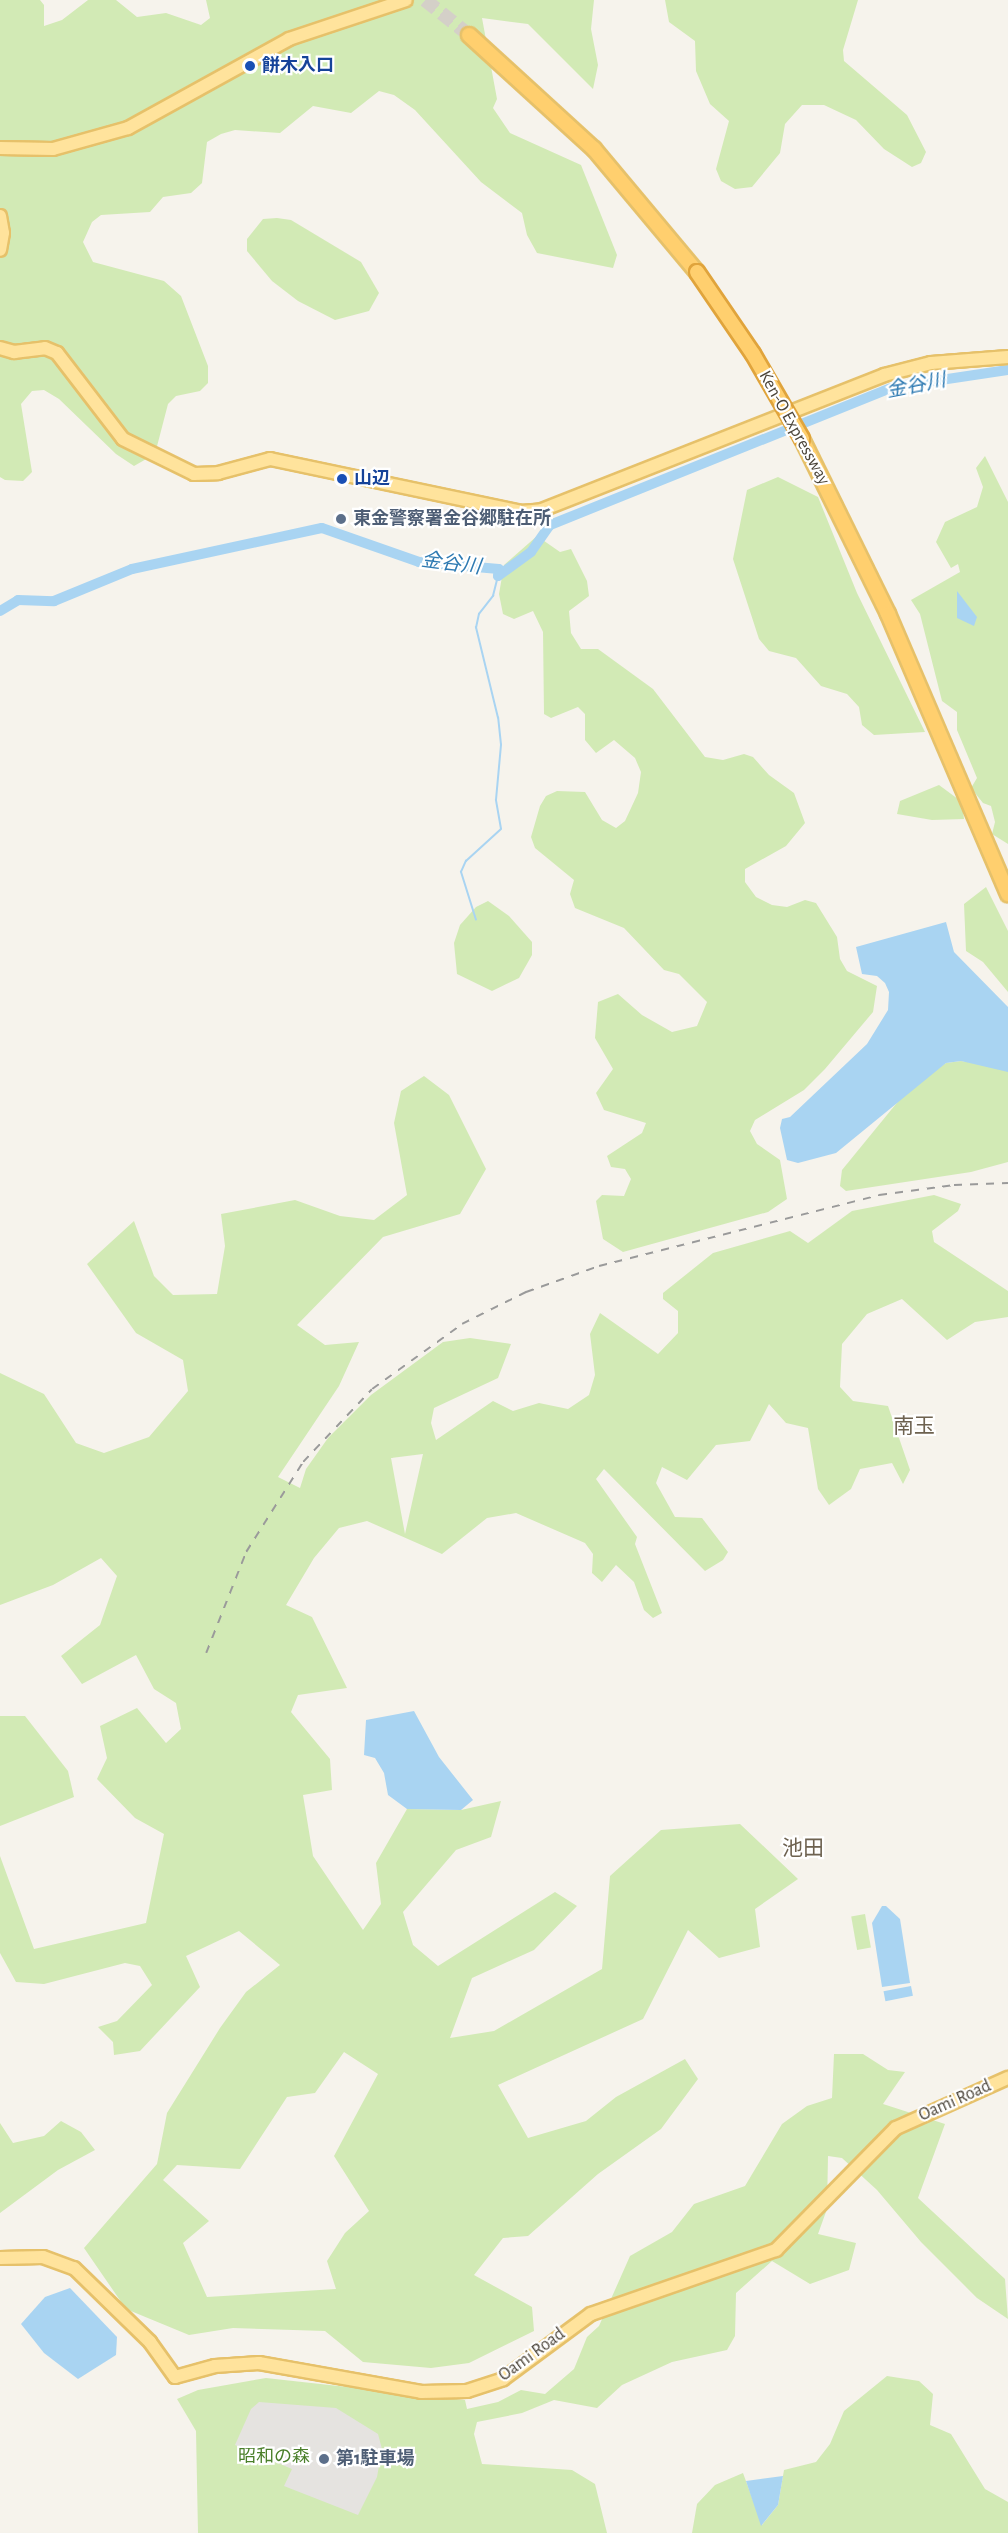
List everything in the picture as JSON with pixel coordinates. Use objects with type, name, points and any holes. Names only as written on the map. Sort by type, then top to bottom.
[{"type":"highway","name":"Ken-O Expressway","points":[[469,35],[594,149],[697,272],[753,354],[802,439],[888,614],[1008,894]]},
{"type":"main road","points":[[0,148],[52,149],[128,128],[289,39],[406,0]]},
{"type":"main road","points":[[0,216],[3,233],[0,250]]},
{"type":"main road","points":[[0,348],[14,352],[45,348],[57,353],[123,439],[194,474],[218,473],[270,459],[521,512],[537,511],[884,375],[931,363],[1008,357]]},
{"type":"main road","name":"Oami Road","points":[[0,2259],[43,2257],[74,2268],[150,2342],[175,2377],[215,2366],[259,2363],[421,2392],[467,2391],[512,2373],[585,2317],[776,2250],[896,2128],[1008,2078]]},
{"type":"green space","points":[[0,0],[40,0],[44,5],[44,26],[62,20],[88,0],[116,0],[137,17],[166,13],[201,25],[210,18],[206,0],[594,0],[591,29],[598,65],[593,89],[528,24],[482,18],[497,99],[493,108],[510,133],[581,165],[617,255],[613,268],[537,253],[527,235],[522,213],[481,182],[415,110],[394,95],[379,91],[351,113],[313,106],[280,133],[235,130],[221,134],[207,142],[202,183],[191,193],[163,197],[150,212],[101,215],[92,222],[83,242],[93,262],[164,281],[181,296],[208,366],[208,383],[200,391],[176,396],[168,404],[155,454],[134,466],[116,454],[59,399],[44,390],[32,391],[21,404],[32,472],[23,481],[5,480],[0,477]]},
{"type":"green space","points":[[665,0],[858,0],[843,50],[844,61],[907,115],[926,152],[921,163],[912,167],[884,149],[856,120],[824,105],[802,105],[785,124],[780,153],[752,187],[735,189],[721,181],[716,169],[729,121],[710,104],[696,71],[695,41],[669,22]]},
{"type":"green space","points":[[263,219],[291,220],[361,262],[379,293],[369,311],[335,320],[298,301],[272,281],[247,251],[247,239]]},
{"type":"green space","points":[[985,456],[1008,502],[1008,844],[992,834],[995,822],[991,806],[983,803],[971,788],[977,778],[957,730],[957,712],[942,701],[920,614],[911,600],[960,572],[958,564],[951,568],[936,542],[945,522],[977,507],[983,487],[976,468]]},
{"type":"green space","points":[[778,477],[818,497],[857,593],[925,732],[874,735],[862,725],[859,707],[847,694],[821,686],[796,658],[769,651],[759,639],[733,559],[747,490]]},
{"type":"green space","points":[[537,536],[560,552],[571,549],[587,581],[589,596],[569,611],[571,633],[581,649],[598,649],[653,689],[705,757],[723,760],[744,754],[753,757],[769,775],[794,793],[805,823],[786,846],[745,869],[745,882],[756,897],[772,905],[787,907],[805,900],[816,903],[837,937],[840,959],[847,971],[877,986],[873,1012],[825,1069],[804,1090],[755,1120],[750,1131],[757,1144],[780,1160],[787,1199],[768,1212],[623,1252],[603,1239],[596,1201],[602,1195],[624,1196],[631,1179],[625,1169],[611,1167],[607,1156],[642,1133],[646,1123],[604,1110],[596,1093],[613,1069],[595,1038],[598,1002],[618,994],[642,1015],[672,1032],[697,1026],[707,1002],[679,974],[664,970],[624,928],[575,908],[570,894],[574,880],[535,848],[531,837],[540,806],[546,796],[557,791],[585,792],[602,820],[616,828],[625,821],[638,793],[641,772],[635,758],[614,740],[596,753],[585,740],[585,714],[578,707],[551,718],[544,714],[543,632],[533,611],[514,619],[503,614],[499,594],[504,565]]},
{"type":"green space","points":[[939,785],[962,802],[964,819],[932,820],[897,814],[900,801]]},
{"type":"green space","points":[[986,887],[1008,931],[1008,992],[983,962],[966,951],[964,904]]},
{"type":"green space","points":[[488,901],[509,916],[532,942],[532,955],[519,978],[492,991],[457,974],[454,943],[460,925],[476,907]]},
{"type":"green space","points":[[961,1061],[1008,1068],[1008,1162],[971,1172],[846,1191],[840,1186],[842,1170],[909,1088],[946,1063]]},
{"type":"green space","points":[[424,1076],[449,1095],[486,1169],[460,1214],[383,1237],[297,1325],[325,1345],[359,1342],[339,1386],[278,1477],[300,1488],[306,1469],[328,1438],[371,1395],[443,1342],[470,1338],[511,1344],[498,1378],[434,1408],[431,1423],[436,1440],[493,1401],[513,1411],[539,1403],[568,1409],[589,1395],[595,1375],[590,1334],[600,1313],[658,1354],[678,1333],[678,1311],[663,1299],[663,1293],[713,1253],[790,1231],[808,1243],[852,1211],[934,1195],[961,1204],[958,1211],[932,1231],[934,1242],[1008,1291],[1008,1317],[975,1322],[947,1340],[902,1299],[867,1314],[842,1344],[840,1387],[853,1401],[888,1406],[910,1470],[903,1484],[892,1463],[860,1469],[851,1489],[829,1505],[818,1489],[808,1428],[786,1423],[769,1404],[750,1441],[716,1445],[687,1480],[662,1467],[656,1483],[675,1517],[702,1518],[728,1552],[723,1560],[705,1571],[604,1469],[596,1479],[637,1537],[635,1544],[662,1613],[653,1618],[644,1610],[634,1582],[616,1565],[602,1582],[592,1573],[593,1554],[585,1543],[516,1513],[487,1518],[442,1554],[367,1521],[339,1528],[314,1558],[286,1605],[312,1617],[347,1688],[298,1695],[291,1712],[330,1759],[332,1790],[303,1795],[313,1856],[363,1930],[381,1904],[376,1863],[407,1809],[461,1810],[501,1801],[491,1837],[456,1850],[403,1912],[413,1945],[438,1966],[555,1892],[577,1906],[534,1950],[472,1978],[450,2038],[494,2031],[602,1969],[610,1876],[661,1830],[740,1824],[798,1879],[755,1909],[760,1947],[719,1958],[688,1930],[643,2019],[498,2085],[528,2138],[586,2121],[616,2097],[685,2059],[698,2079],[661,2129],[598,2174],[528,2236],[503,2238],[474,2275],[532,2307],[534,2331],[469,2363],[431,2368],[363,2362],[325,2331],[233,2328],[189,2335],[126,2309],[84,2248],[157,2164],[167,2113],[220,2028],[246,1992],[280,1965],[239,1931],[186,1956],[200,1987],[140,2051],[114,2055],[113,2042],[98,2027],[117,2021],[152,1985],[140,1966],[125,1963],[44,1984],[16,1982],[0,1953],[0,1856],[34,1949],[146,1923],[164,1834],[135,1818],[97,1779],[107,1758],[100,1726],[137,1708],[166,1743],[181,1729],[176,1703],[154,1689],[136,1655],[82,1684],[61,1656],[100,1625],[117,1576],[101,1558],[53,1585],[0,1605],[0,1373],[44,1394],[76,1443],[104,1453],[149,1437],[188,1391],[183,1360],[136,1333],[87,1264],[134,1221],[154,1276],[173,1295],[217,1294],[225,1246],[221,1214],[295,1200],[340,1216],[374,1220],[407,1195],[394,1123],[401,1091]],"holes":[[[423,1454],[405,1534],[391,1458]],[[344,2052],[378,2074],[334,2156],[369,2211],[345,2233],[327,2261],[336,2289],[207,2297],[183,2243],[209,2221],[163,2180],[177,2165],[240,2169],[287,2097],[315,2093]]]},
{"type":"green space","points":[[0,1716],[25,1716],[68,1771],[74,1797],[0,1826]]},
{"type":"green space","points":[[865,1914],[871,1947],[857,1950],[851,1916]]},
{"type":"green space","name":"昭和の森","points":[[834,2054],[863,2054],[888,2070],[905,2072],[883,2104],[945,2124],[918,2198],[1005,2279],[1008,2319],[977,2298],[921,2242],[877,2190],[842,2158],[828,2156],[827,2209],[818,2234],[856,2243],[849,2270],[810,2284],[772,2261],[736,2293],[735,2336],[727,2350],[672,2362],[622,2385],[597,2408],[554,2400],[522,2413],[477,2422],[474,2434],[482,2464],[572,2470],[595,2484],[607,2533],[198,2533],[196,2431],[177,2399],[198,2390],[266,2378],[465,2400],[467,2409],[498,2402],[521,2390],[545,2394],[574,2369],[587,2337],[599,2326],[630,2256],[672,2232],[694,2204],[745,2186],[782,2124],[807,2106],[832,2098]]},
{"type":"green space","points":[[61,2121],[81,2132],[95,2150],[58,2170],[0,2213],[0,2123],[13,2143],[44,2136]]},
{"type":"green space","points":[[887,2376],[919,2381],[933,2394],[930,2425],[951,2434],[985,2489],[1008,2502],[1008,2533],[692,2533],[697,2504],[715,2485],[743,2473],[762,2525],[778,2505],[784,2470],[816,2462],[830,2444],[844,2411]]},
{"type":"shaded area","name":"第1駐車場","points":[[259,2402],[336,2408],[378,2434],[382,2449],[377,2477],[358,2515],[284,2486],[292,2469],[235,2445],[251,2409]]},
{"type":"water","points":[[957,591],[977,617],[974,626],[957,618]]},
{"type":"water","points":[[946,922],[954,952],[1008,1007],[1008,1072],[961,1061],[946,1063],[836,1153],[798,1163],[787,1160],[780,1128],[782,1119],[790,1117],[867,1044],[888,1010],[889,992],[885,983],[877,976],[862,974],[856,947]]},
{"type":"water","points":[[414,1711],[439,1757],[473,1800],[461,1810],[407,1809],[388,1795],[384,1773],[375,1758],[364,1755],[366,1720]]},
{"type":"water","points":[[882,1906],[886,1906],[900,1919],[910,1983],[882,1987],[872,1923]]},
{"type":"water","points":[[911,1986],[913,1996],[885,2001],[884,1991]]},
{"type":"water","points":[[70,2288],[117,2337],[116,2355],[78,2379],[44,2353],[21,2324],[45,2297]]},
{"type":"water","points":[[783,2476],[778,2505],[761,2526],[746,2481]]},
{"type":"waterway","name":"金谷川","points":[[0,611],[18,600],[54,601],[132,569],[322,528],[419,562],[499,569],[498,576],[531,552],[550,525],[894,387],[1008,370]]},
{"type":"waterway","points":[[476,920],[461,872],[466,861],[501,829],[496,800],[501,745],[498,718],[476,628],[479,614],[493,596],[498,576]]},
{"type":"tunnel","points":[[425,0],[469,35]]},
{"type":"railway","points":[[206,1653],[246,1552],[303,1462],[372,1389],[462,1324],[526,1292],[599,1266],[879,1195],[954,1185],[1008,1183]]},
{"type":"place","name":"餅木入口","points":[[250,66]]},
{"type":"place","name":"山辺","points":[[342,479]]},
{"type":"place","name":"東金警察署金谷郷駐在所","points":[[341,519]]},
{"type":"place","name":"第1駐車場","points":[[324,2459]]},
{"type":"district","name":"南玉","points":[[914,1427]]},
{"type":"district","name":"池田","points":[[803,1849]]}]
